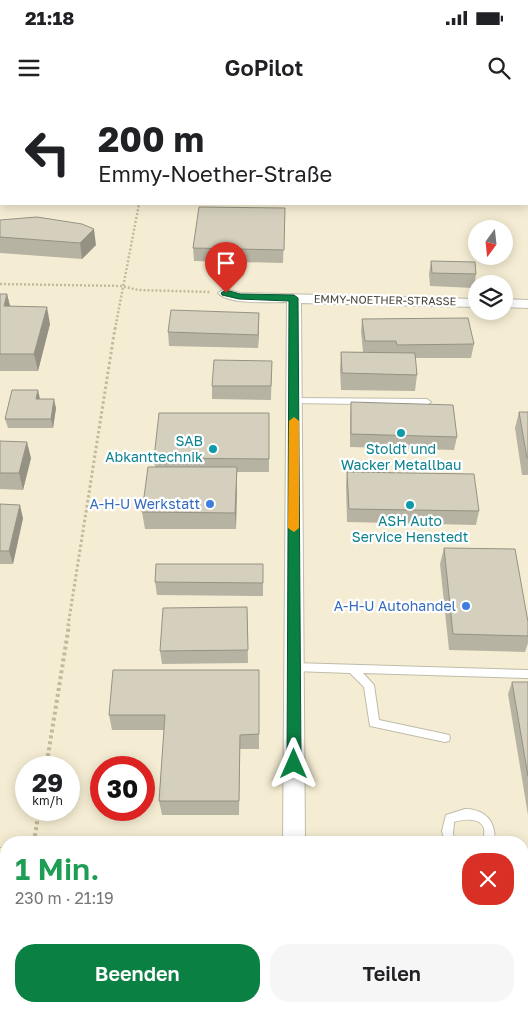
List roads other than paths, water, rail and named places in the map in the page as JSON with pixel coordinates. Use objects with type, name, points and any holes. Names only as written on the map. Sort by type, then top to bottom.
[{"type":"street","name":"EMMY-NOETHER-STRASSE","points":[[226,293],[239,297],[468,303]]},
{"type":"street","name":"EMMY-NOETHER-STRASSE","points":[[294,298],[294,836]]},
{"type":"street","points":[[513,303],[528,304]]},
{"type":"lane","points":[[294,401],[427,402]]},
{"type":"lane","points":[[294,667],[528,674]]},
{"type":"lane","points":[[352,669],[369,685],[374,723],[445,738]]},
{"type":"lane","points":[[448,836],[447,827],[450,819],[463,813],[477,816],[488,825],[490,836]]},
{"type":"place","name":"Stoldt und Wacker Metallbau","points":[[401,433]]},
{"type":"place","name":"SAB Abkanttechnik","points":[[213,449]]},
{"type":"place","name":"A-H-U Werkstatt","points":[[210,504]]},
{"type":"place","name":"ASH Auto Service Henstedt","points":[[410,505]]},
{"type":"place","name":"A-H-U Autohandel","points":[[466,606]]}]
